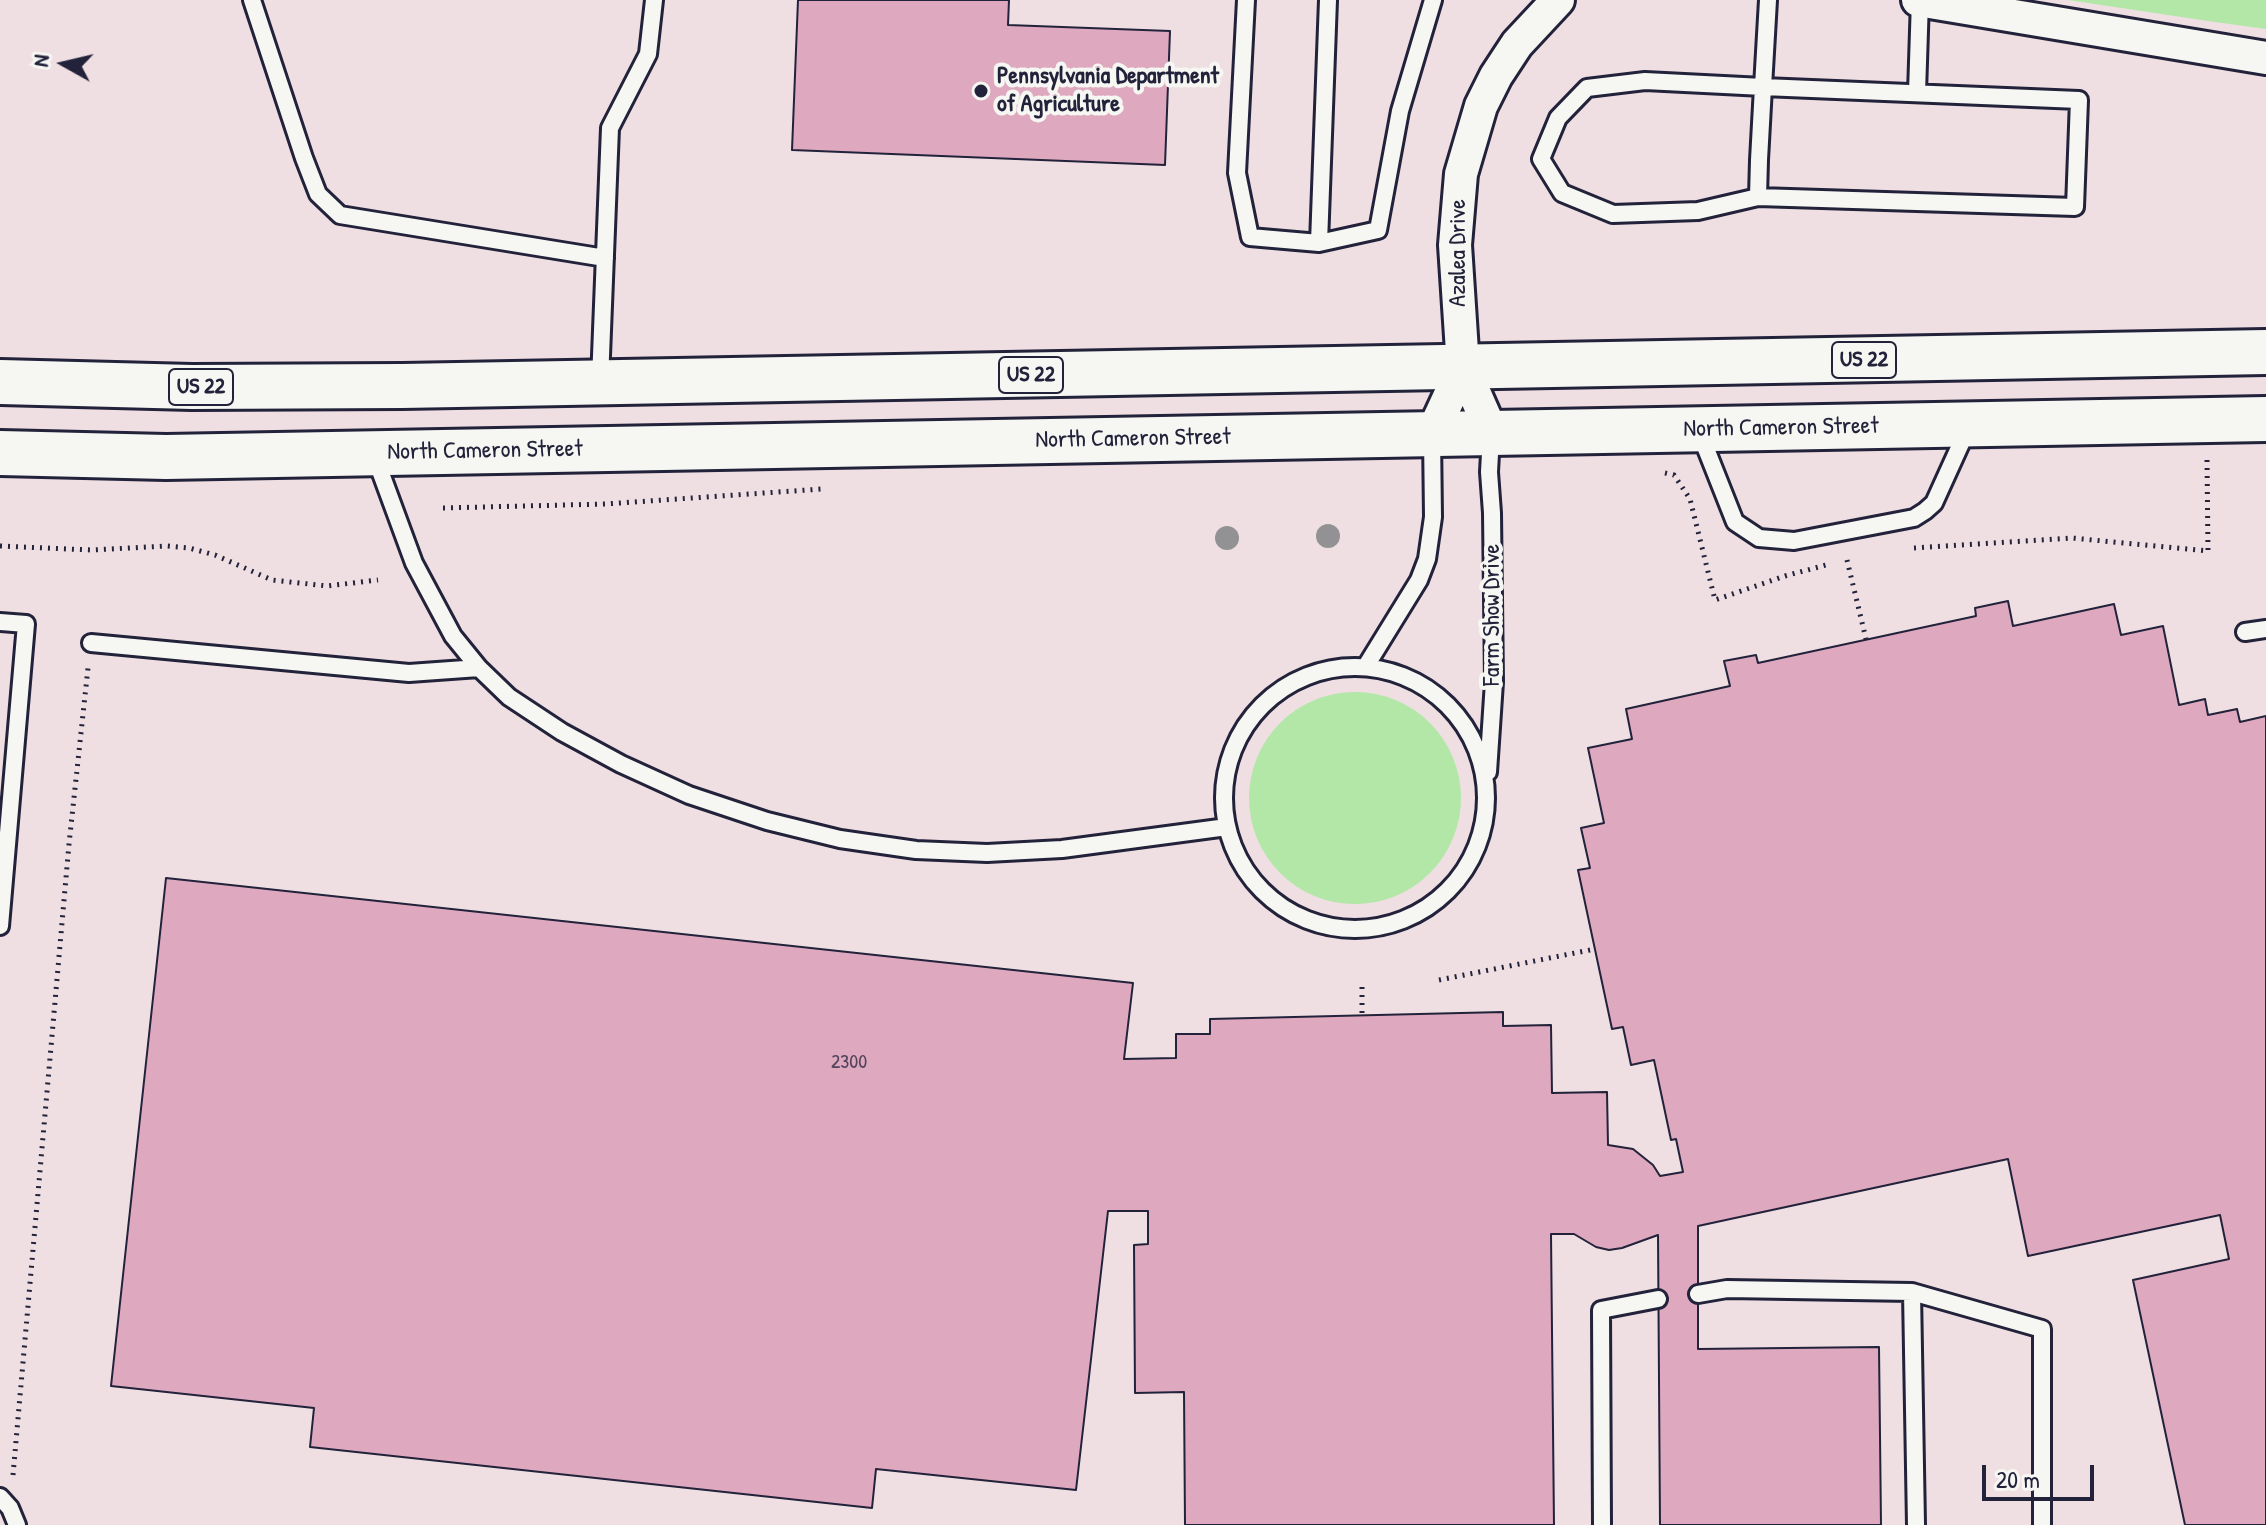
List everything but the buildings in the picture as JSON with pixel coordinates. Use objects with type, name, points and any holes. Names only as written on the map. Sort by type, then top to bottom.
[{"type":"highway","name":"US 22","points":[[0,382],[192,387],[600,382],[2266,352]]},
{"type":"highway","name":"North Cameron Street","points":[[0,453],[166,457],[2266,419]]},
{"type":"street","name":"Azalea Drive","points":[[1492,433],[1463,367],[1455,245],[1461,174],[1481,106],[1496,76],[1517,44],[1558,0]]},
{"type":"street","points":[[1920,0],[2266,58]]},
{"type":"street","points":[[1432,434],[1463,367]]},
{"type":"lane","points":[[252,0],[318,194],[340,215],[605,258]]},
{"type":"lane","points":[[600,382],[610,128],[648,54],[654,0]]},
{"type":"lane","points":[[1246,0],[1237,173],[1250,237],[1319,243],[1378,230],[1400,111],[1433,0]]},
{"type":"lane","points":[[1319,243],[1328,0]]},
{"type":"lane","points":[[1758,197],[1768,0]]},
{"type":"lane","points":[[1917,93],[1920,0]]},
{"type":"lane","points":[[1645,81],[1763,87],[2079,100],[2075,207],[1758,197],[1698,211],[1613,214],[1562,193],[1541,159],[1558,118],[1587,88],[1645,81]]},
{"type":"lane","points":[[1698,429],[1735,522],[1759,538],[1794,541],[1914,518],[1925,511],[1934,503],[1970,424]]},
{"type":"lane","name":"Farm Show Drive","points":[[1487,797],[1494,682],[1489,472],[1492,433]]},
{"type":"lane","points":[[1366,666],[1414,590],[1427,559],[1433,517],[1432,434]]},
{"type":"lane","points":[[374,453],[414,563],[453,636],[479,668],[519,704],[562,732],[621,764],[689,795],[767,821],[840,839],[916,850],[987,853],[1062,849],[1227,827]]},
{"type":"lane","points":[[0,622],[26,624],[0,926]]},
{"type":"lane","points":[[2245,632],[2266,629]]},
{"type":"lane","points":[[91,643],[409,673],[479,668]]},
{"type":"lane","points":[[1366,666],[1395,672],[1420,683],[1452,709],[1475,743],[1484,769],[1487,797],[1480,838],[1462,875],[1444,896],[1422,912],[1370,930],[1342,930],[1316,924],[1279,905],[1249,877],[1236,853],[1227,827],[1223,799],[1226,772],[1234,745],[1248,721],[1266,701],[1289,684],[1313,673],[1340,667],[1366,666]]},
{"type":"lane","points":[[1698,1294],[1727,1289],[1912,1292],[2042,1329],[2042,1525]]},
{"type":"lane","points":[[1912,1292],[1916,1525]]},
{"type":"lane","points":[[1602,1525],[1601,1310],[1658,1299]]},
{"type":"lane","points":[[5,1502],[17,1525]]},
{"type":"path","points":[[1905,549],[2072,538],[2208,551],[2206,447]]},
{"type":"path","points":[[1654,469],[1674,475],[1690,499],[1715,600],[1785,576],[1861,557]]},
{"type":"path","points":[[443,508],[605,504],[824,489]]},
{"type":"path","points":[[0,546],[91,550],[167,546],[215,555],[256,575],[284,582],[327,586],[378,580]]},
{"type":"path","points":[[1847,560],[1866,639]]},
{"type":"path","points":[[5,1502],[91,643]]},
{"type":"path","points":[[1439,980],[1595,949]]},
{"type":"path","points":[[1362,987],[1362,1015]]},
{"type":"green space","points":[[2068,0],[2266,0],[2266,29],[2208,21]]},
{"type":"green space","points":[[1355,692],[1396,700],[1430,723],[1453,757],[1461,798],[1453,839],[1430,873],[1396,896],[1355,904],[1314,896],[1280,873],[1257,839],[1249,798],[1257,757],[1280,723],[1314,700]]},
{"type":"place","name":"Pennsylvania Department of Agriculture","points":[[981,91]]}]
